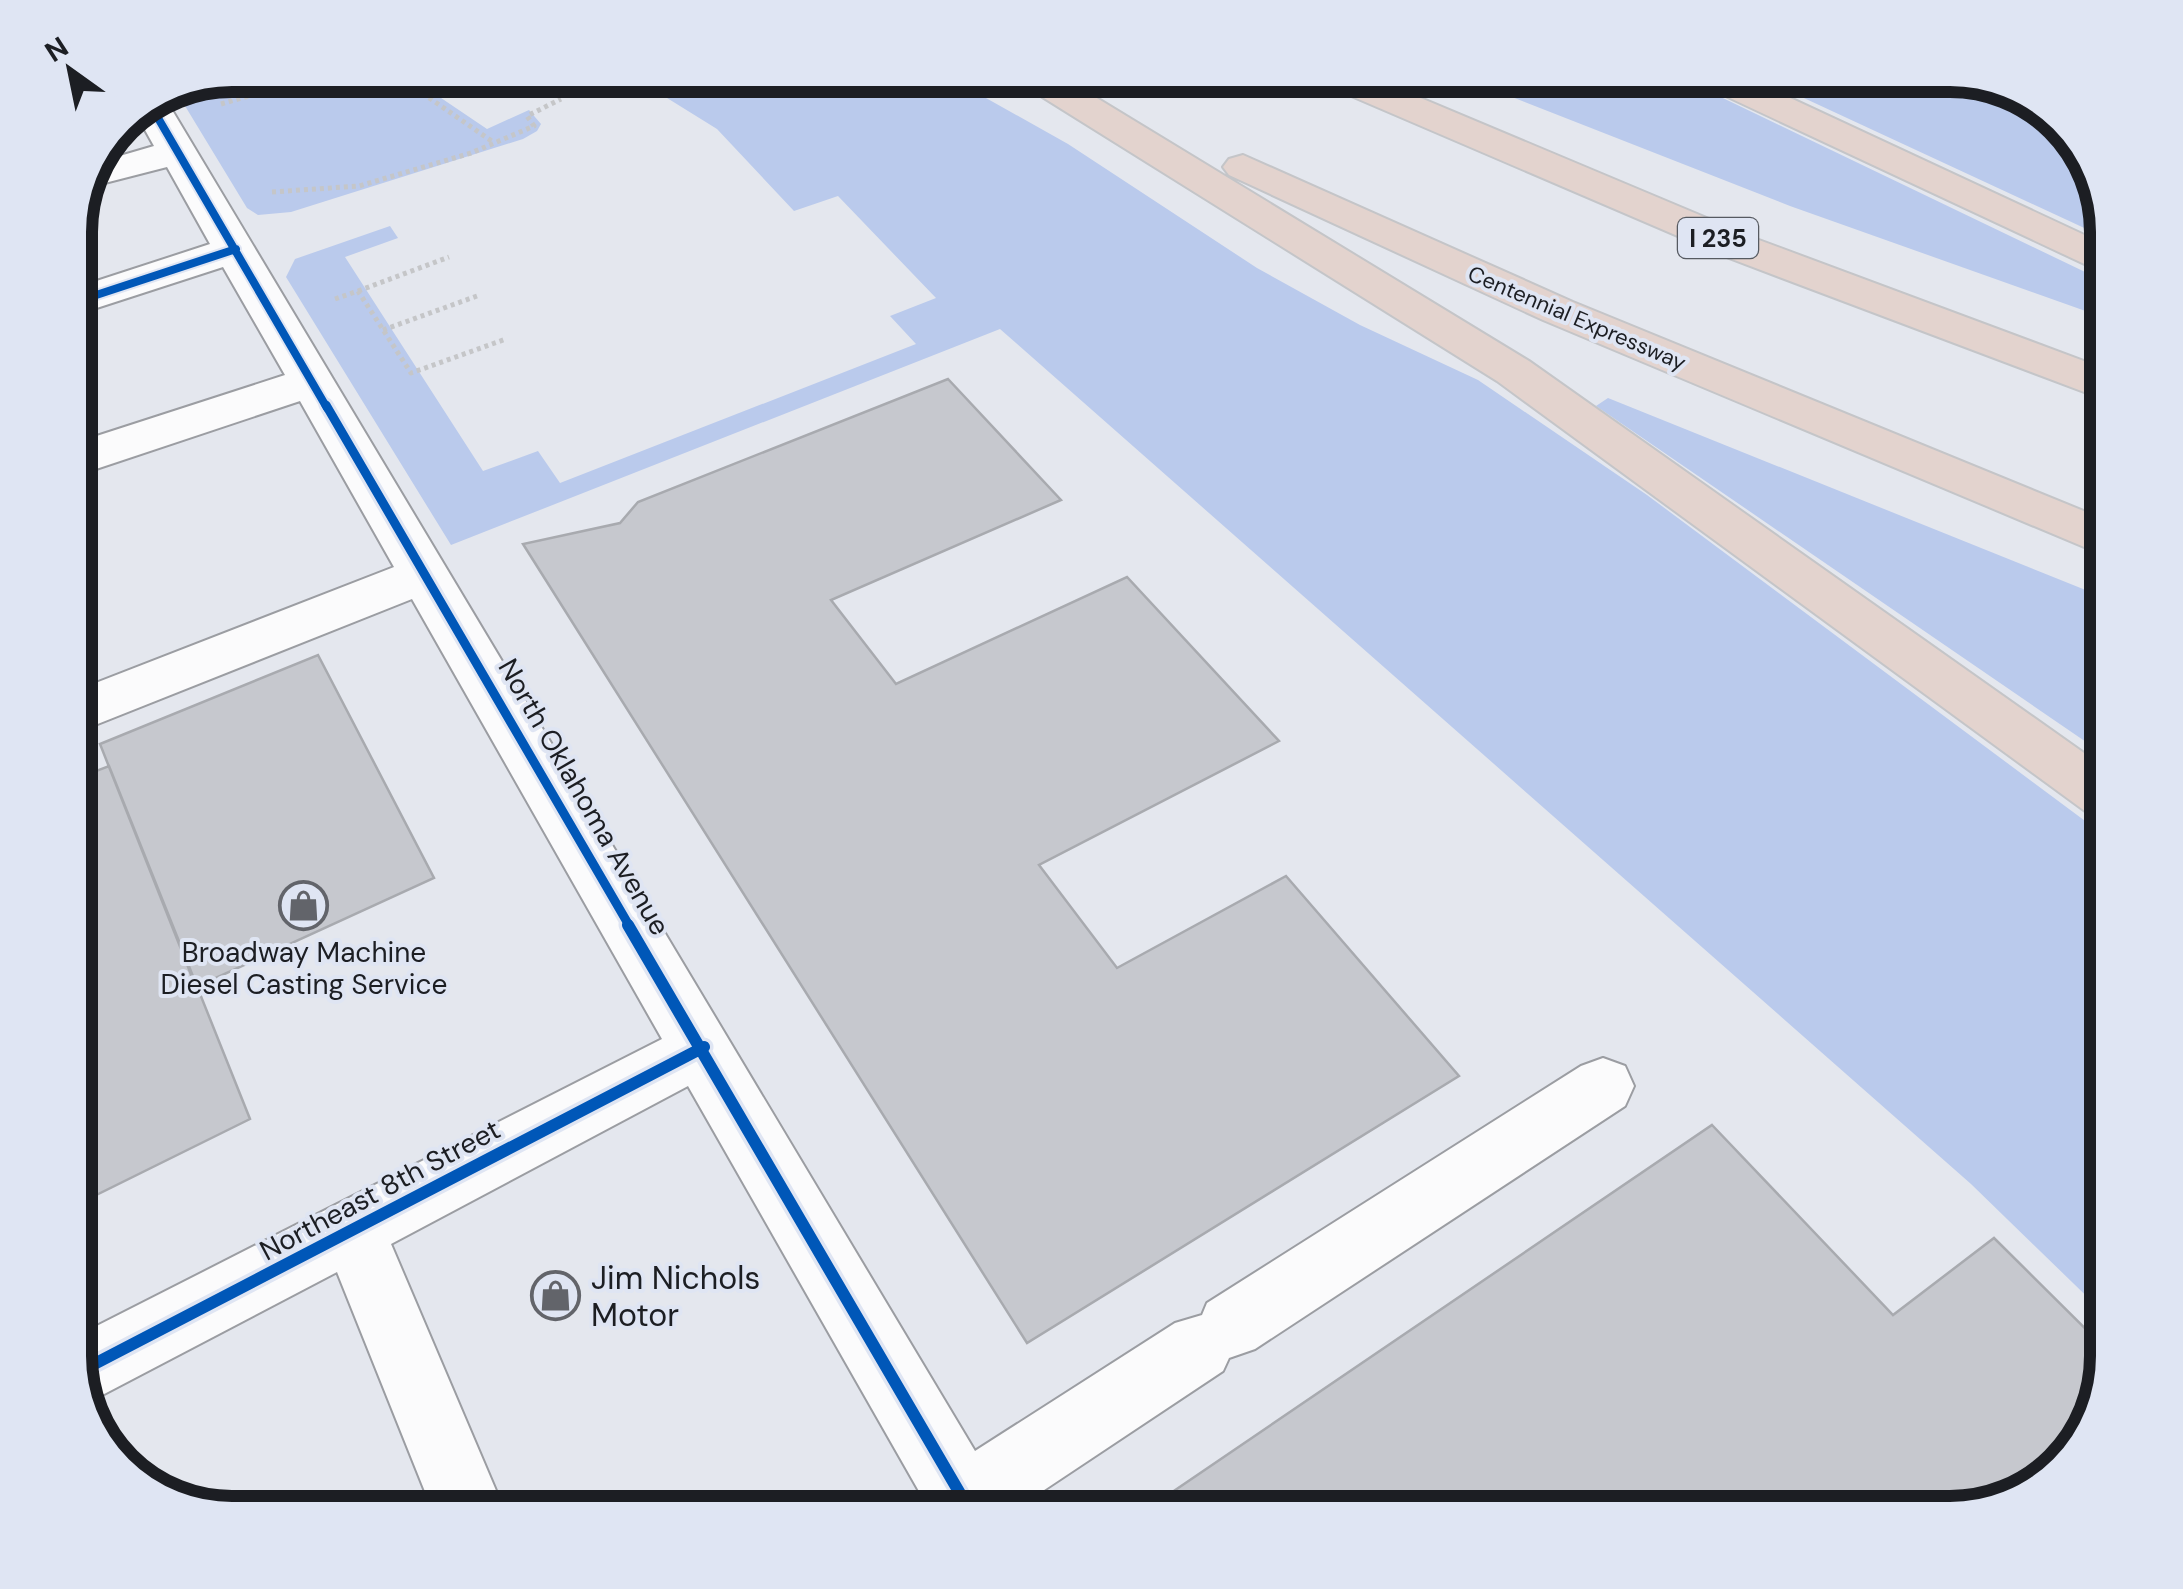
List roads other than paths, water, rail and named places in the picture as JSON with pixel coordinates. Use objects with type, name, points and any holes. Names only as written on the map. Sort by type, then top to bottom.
[{"type":"highway","points":[[1061,92],[1514,370],[2090,786]]},
{"type":"highway","name":"Centennial Expressway","points":[[1091,92],[1323,206],[1522,295],[2090,532]]},
{"type":"highway","name":"I 235","points":[[1374,92],[1744,248],[2090,379]]},
{"type":"highway","points":[[1747,92],[2090,254]]},
{"type":"street","name":"North Oklahoma Avenue","points":[[157,115],[704,1047],[962,1496]]},
{"type":"street","points":[[106,172],[178,151]]},
{"type":"street","points":[[93,296],[236,249]]},
{"type":"street","points":[[93,454],[314,381]]},
{"type":"street","points":[[93,706],[426,573]]},
{"type":"street","name":"Northeast 8th Street","points":[[93,1365],[704,1047]]},
{"type":"street","points":[[984,1496],[1215,1337],[1602,1086]]},
{"type":"street","points":[[352,1229],[463,1496]]},
{"type":"place","name":"Broadway Machine Diesel Casting Service","points":[[304,905]]},
{"type":"place","name":"Jim Nichols Motor","points":[[556,1296]]}]
